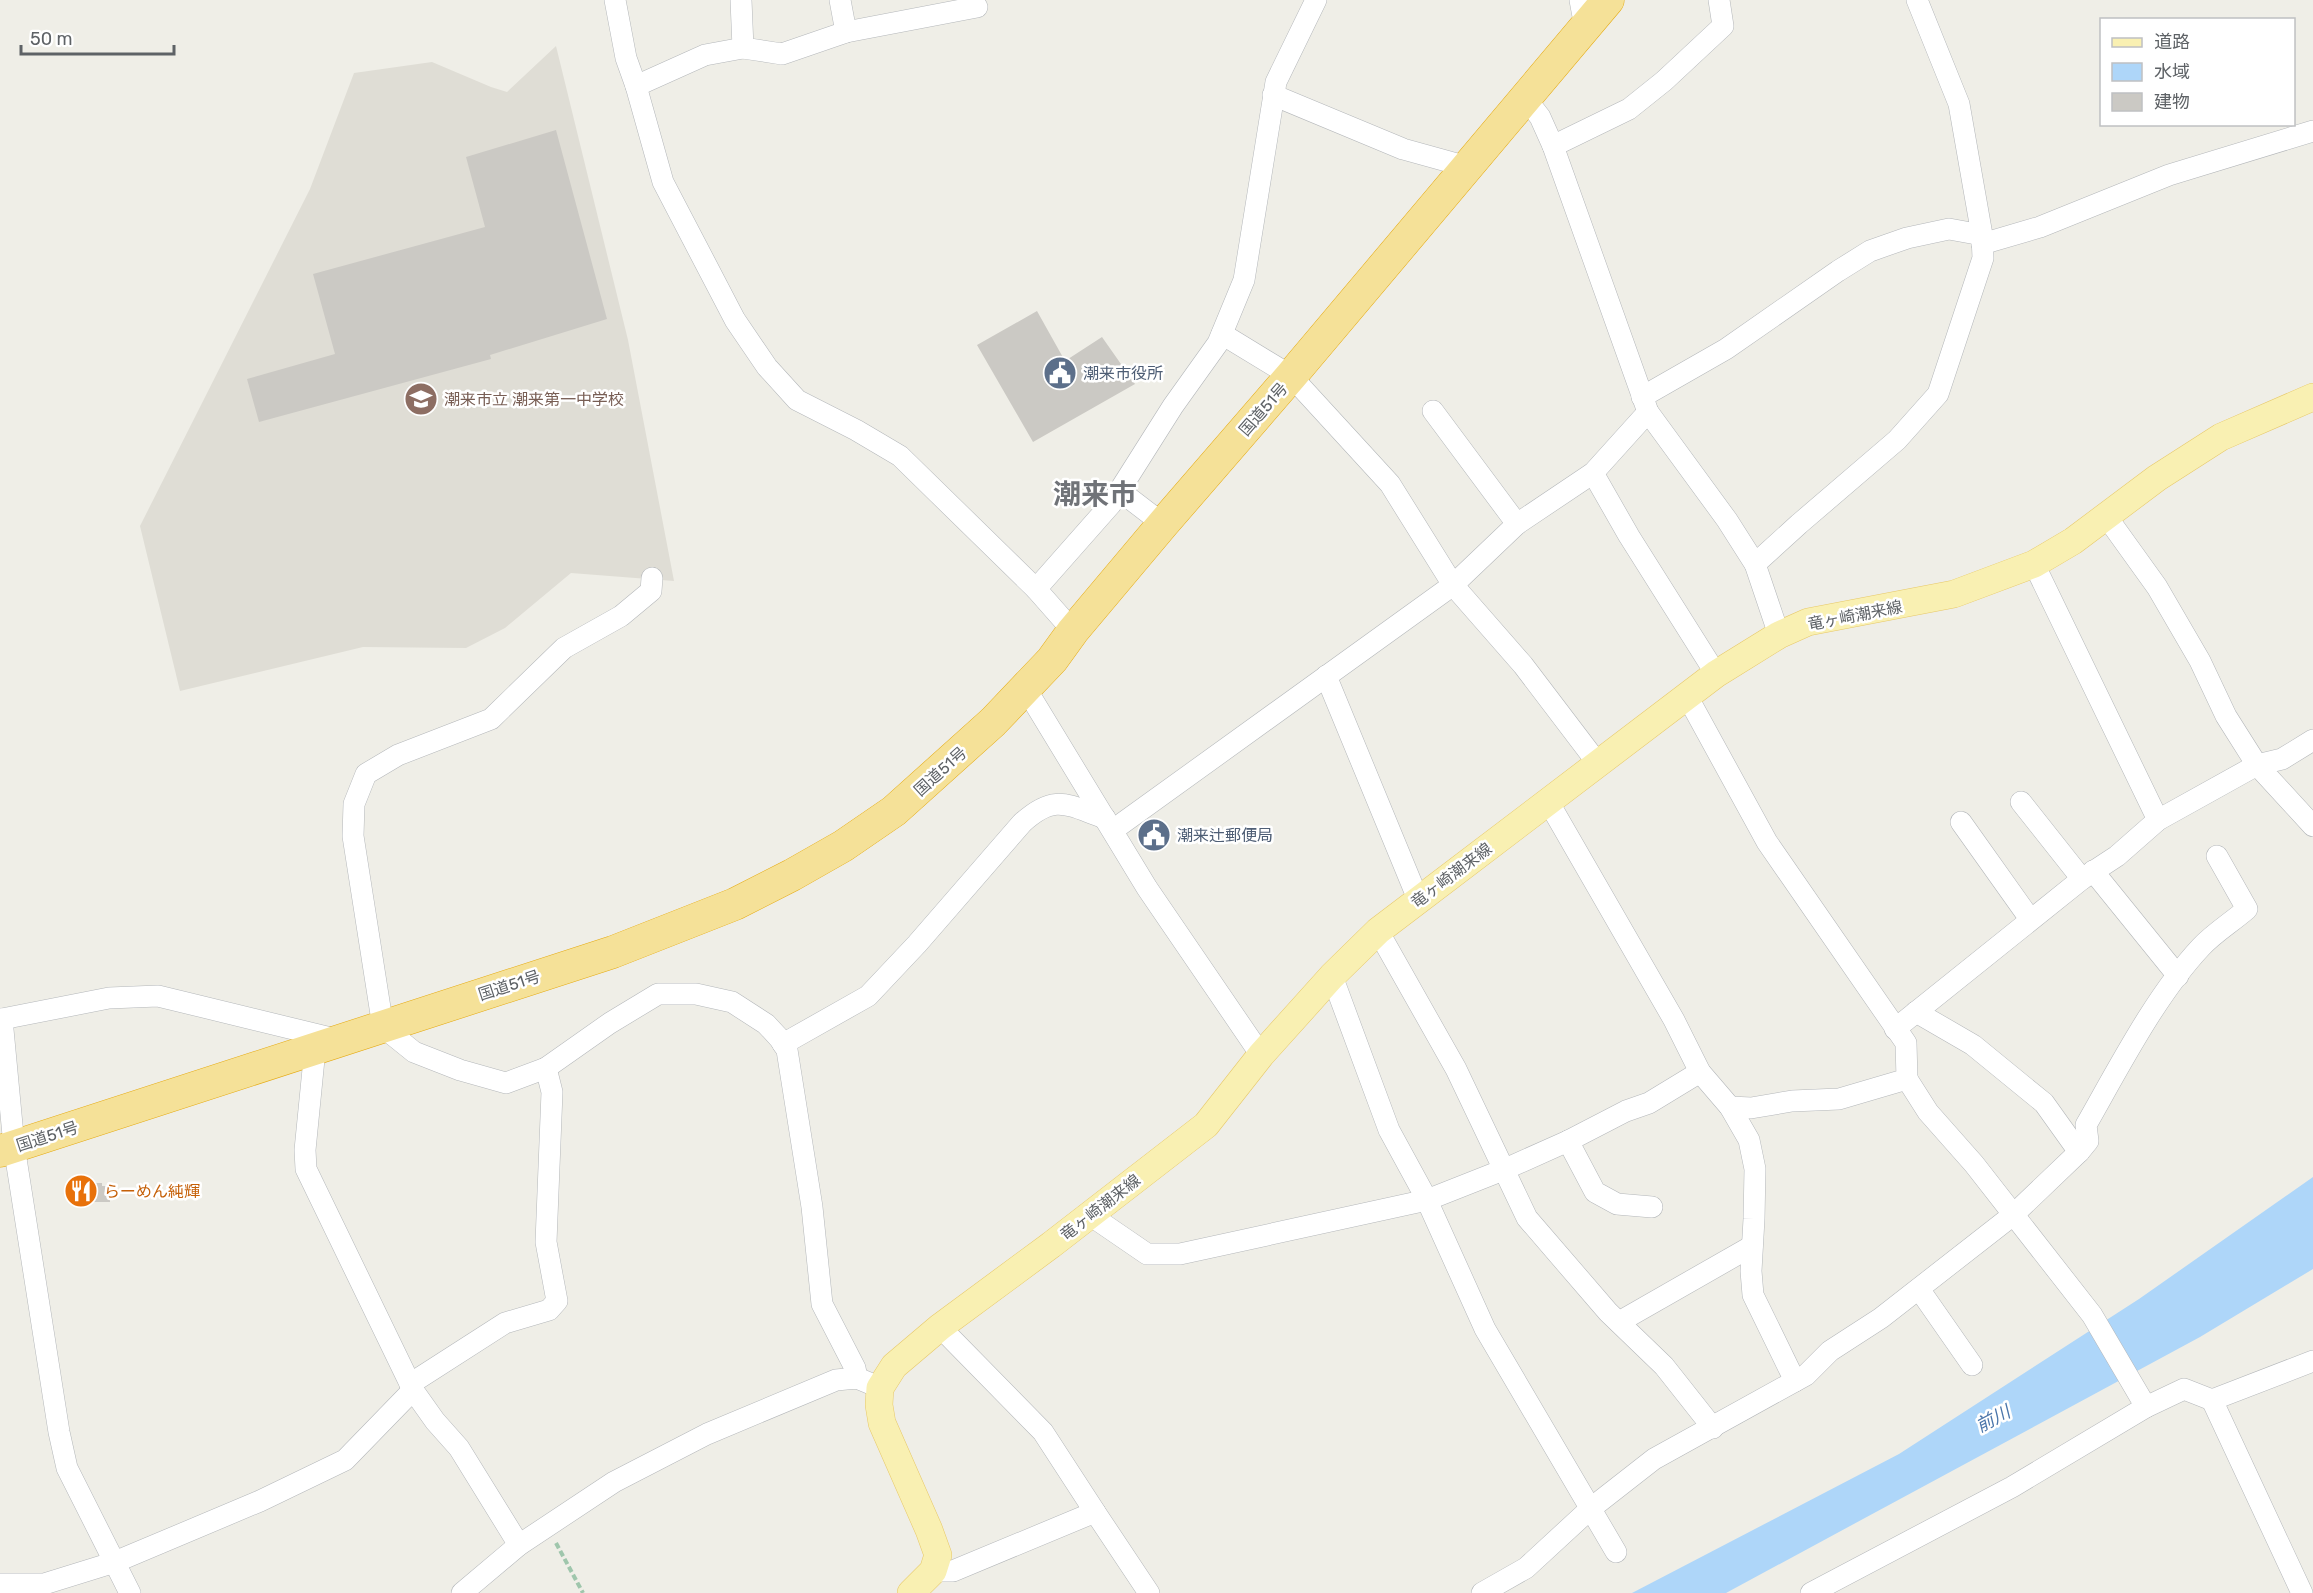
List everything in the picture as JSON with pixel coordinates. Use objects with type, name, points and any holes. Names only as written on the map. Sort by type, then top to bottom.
[{"type":"highway","name":"国道51号","points":[[7,1149],[613,952],[667,932],[735,904],[792,876],[843,846],[894,811],[993,722],[1026,689],[1163,524],[1526,99],[1583,13],[1608,0]]},
{"type":"main road","name":"竜ヶ崎潮来線","points":[[868,1383],[894,1366],[940,1327],[1206,1125],[1261,1054],[1332,976],[1378,931],[1716,674],[1779,636],[1808,622],[1954,594],[2034,564],[2073,541],[2157,478],[2221,437],[2313,397]]},
{"type":"main road","points":[[868,1383],[882,1424],[938,1555],[933,1571],[911,1593]]},
{"type":"street","points":[[615,0],[626,58],[663,182],[735,320],[766,367],[797,400],[856,430],[900,456],[1036,589],[1073,632]]},
{"type":"street","points":[[741,0],[743,48]]},
{"type":"street","points":[[840,0],[846,32]]},
{"type":"street","points":[[1036,589],[1111,504],[1173,406],[1218,343],[1244,280],[1276,82],[1316,0]]},
{"type":"street","points":[[1553,146],[1629,109],[1664,81],[1723,26],[1719,0]]},
{"type":"street","points":[[1755,564],[1898,440],[1938,394],[1983,258],[1982,239],[1959,104],[1917,0]]},
{"type":"street","points":[[636,86],[705,55],[743,48],[782,54],[846,32],[929,8],[977,7]]},
{"type":"street","points":[[1273,95],[1403,149],[1468,167]]},
{"type":"street","points":[[1526,99],[1540,117],[1553,146],[1645,404],[1727,520],[1755,564],[1779,636]]},
{"type":"street","points":[[1109,824],[1326,676],[1453,585],[1517,525],[1593,473],[1645,404],[1870,251],[1907,238],[1949,229],[1982,239],[2040,227],[2169,175],[2313,131]]},
{"type":"street","points":[[1222,334],[1291,376],[1390,484],[1453,585],[1523,665],[1599,765]]},
{"type":"street","points":[[1433,411],[1517,525]]},
{"type":"street","points":[[1593,473],[1629,536],[1716,674]]},
{"type":"street","points":[[1120,491],[1163,524]]},
{"type":"street","points":[[2106,516],[2157,587],[2200,661],[2226,716],[2257,765],[2308,813]]},
{"type":"street","points":[[2034,564],[2158,820]]},
{"type":"street","points":[[652,578],[651,591],[621,616],[564,648],[491,719],[398,755],[366,774],[354,804],[353,836],[383,1027],[414,1052],[460,1070],[506,1083],[546,1068],[610,1023],[658,994],[696,994],[732,1002],[766,1024],[787,1050],[812,1207],[822,1304],[855,1368],[868,1383]]},
{"type":"street","points":[[1326,676],[1418,899]]},
{"type":"street","points":[[1026,689],[1147,888],[1261,1054]]},
{"type":"street","points":[[1687,696],[1767,842],[1906,1043],[1907,1079],[1928,1112],[1974,1164],[2092,1315],[2146,1407]]},
{"type":"street","points":[[1895,1029],[2087,875],[2117,856],[2158,820],[2257,765],[2282,759],[2313,740]]},
{"type":"street","points":[[2020,802],[2178,976]]},
{"type":"street","points":[[783,1044],[868,996],[1037,808],[1051,803],[1068,806],[1109,824]]},
{"type":"street","points":[[1549,803],[1674,1020],[1700,1072],[1730,1107],[1749,1140],[1755,1169],[1750,1271],[1753,1294],[1795,1381]]},
{"type":"street","points":[[1961,822],[2030,920]]},
{"type":"street","points":[[1482,1593],[1526,1568],[1590,1509],[1654,1459],[1806,1375],[1830,1351],[1881,1318],[2013,1215],[2079,1152],[2088,1141],[2086,1125],[2136,1038],[2178,976],[2202,946],[2247,909],[2217,855]]},
{"type":"street","points":[[1378,931],[1456,1070],[1527,1218],[1619,1322],[1664,1366],[1713,1428]]},
{"type":"street","points":[[1332,976],[1389,1130],[1427,1200],[1485,1329],[1616,1552]]},
{"type":"street","points":[[130,1593],[68,1468],[59,1432],[7,1149],[1,1019],[109,998],[158,996],[328,1045],[305,1150],[306,1169],[411,1387],[435,1421],[459,1448],[519,1545]]},
{"type":"street","points":[[1916,1012],[1973,1045],[2044,1103],[2079,1152]]},
{"type":"street","points":[[0,1584],[44,1584],[115,1562],[260,1501],[345,1460],[411,1387],[505,1323],[549,1310],[557,1301],[546,1242],[552,1092],[546,1068]]},
{"type":"street","points":[[1090,1215],[1147,1254],[1180,1254],[1427,1200],[1568,1141],[1626,1111],[1649,1103],[1700,1072]]},
{"type":"street","points":[[1730,1107],[1750,1108],[1792,1101],[1839,1099],[1907,1079]]},
{"type":"street","points":[[1568,1141],[1595,1192],[1617,1204],[1652,1207]]},
{"type":"street","points":[[1619,1322],[1752,1246]]},
{"type":"street","points":[[1919,1289],[1972,1365]]},
{"type":"street","points":[[940,1327],[1043,1432],[1149,1593]]},
{"type":"street","points":[[1811,1593],[2012,1487],[2146,1407],[2184,1389],[2212,1400],[2313,1361]]},
{"type":"street","points":[[462,1593],[519,1545],[614,1482],[707,1434],[836,1380],[868,1383]]},
{"type":"street","points":[[2212,1400],[2302,1593]]},
{"type":"street","points":[[933,1571],[953,1571],[1095,1512]]},
{"type":"path","points":[[548,1526],[583,1593]]},
{"type":"shaded area","name":"潮来市立 潮来第一中学校","points":[[556,46],[628,340],[674,581],[571,573],[505,628],[466,648],[363,647],[180,691],[140,526],[310,189],[354,73],[432,62],[507,92]]},
{"type":"water","name":"前川","points":[[2313,1177],[2313,1269],[2200,1337],[1726,1593],[1632,1593],[1899,1454],[2139,1299]]},
{"type":"building","points":[[556,130],[607,319],[490,355],[491,359],[259,422],[247,379],[335,354],[313,274],[485,227],[466,157]]},
{"type":"building","name":"潮来市役所","points":[[1037,311],[1065,361],[1102,337],[1135,384],[1033,442],[977,345]]},
{"type":"building","points":[[74,1183],[102,1183],[102,1186],[110,1186],[110,1202],[74,1202]]},
{"type":"place","name":"潮来市役所","points":[[1060,373]]},
{"type":"place","name":"潮来市立 潮来第一中学校","points":[[421,399]]},
{"type":"place","name":"潮来辻郵便局","points":[[1154,835]]},
{"type":"place","name":"らーめん純輝","points":[[81,1191]]},
{"type":"district","name":"潮来市","points":[[1095,494]]}]
